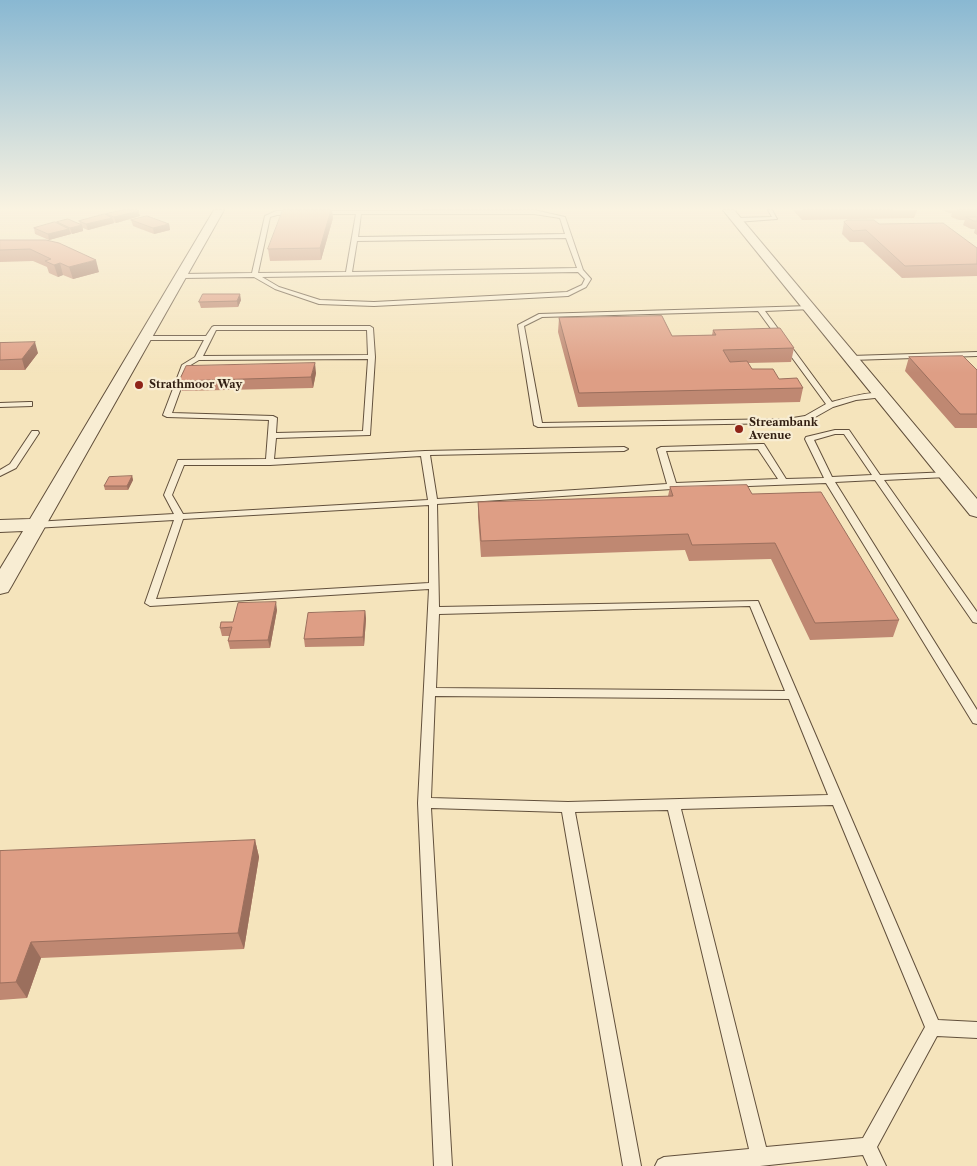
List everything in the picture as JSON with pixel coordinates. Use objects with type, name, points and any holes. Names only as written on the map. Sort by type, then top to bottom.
[{"type":"street","points":[[0,587],[34,525],[188,264]]},
{"type":"street","points":[[773,264],[977,511]]},
{"type":"street","points":[[0,526],[34,525]]},
{"type":"lane","points":[[255,275],[257,264]]},
{"type":"lane","points":[[349,274],[351,264]]},
{"type":"lane","points":[[255,275],[277,288],[319,302],[374,304],[568,294],[584,286],[588,279],[580,270],[578,264]]},
{"type":"lane","points":[[182,276],[580,270]]},
{"type":"lane","points":[[810,308],[541,315],[529,319],[521,325],[538,425],[787,421],[807,418],[830,405],[856,398],[881,395]]},
{"type":"lane","points":[[760,309],[830,405]]},
{"type":"lane","points":[[198,358],[214,328],[370,328],[372,357],[367,433],[272,436]]},
{"type":"lane","points":[[145,338],[208,338]]},
{"type":"lane","points":[[850,358],[974,354],[977,361]]},
{"type":"lane","points":[[270,462],[274,418],[167,415],[186,365],[198,358],[372,357]]},
{"type":"lane","points":[[0,405],[29,404]]},
{"type":"lane","points":[[977,620],[846,432],[835,432],[809,439],[829,480],[977,720]]},
{"type":"lane","points":[[0,473],[13,466],[35,433]]},
{"type":"lane","points":[[672,486],[661,449],[761,446],[783,481]]},
{"type":"lane","points":[[434,586],[150,603],[180,516],[168,495],[181,462],[270,462],[425,453],[624,449]]},
{"type":"lane","points":[[425,453],[433,502],[434,611],[424,803],[443,1166]]},
{"type":"lane","points":[[34,525],[672,486],[947,474]]},
{"type":"lane","points":[[434,611],[754,603],[933,1028]]},
{"type":"lane","points":[[430,692],[793,696]]},
{"type":"lane","points":[[424,803],[568,807],[837,800]]},
{"type":"lane","points":[[673,804],[760,1156]]},
{"type":"lane","points":[[568,807],[632,1166]]},
{"type":"lane","points":[[933,1028],[977,1030]]},
{"type":"lane","points":[[868,1146],[933,1028]]},
{"type":"lane","points":[[664,1166],[868,1146]]},
{"type":"lane","points":[[868,1146],[877,1166]]},
{"type":"building","points":[[63,264],[79,264],[69,267]]},
{"type":"building","points":[[903,264],[962,264],[905,266]]},
{"type":"building","points":[[203,294],[240,294],[237,301],[199,302]]},
{"type":"building","points":[[662,316],[672,336],[716,335],[713,330],[780,328],[794,348],[723,350],[730,362],[747,361],[752,369],[773,369],[779,379],[797,378],[803,388],[579,393],[559,318]]},
{"type":"building","points":[[35,342],[22,359],[0,360],[0,343]]},
{"type":"building","points":[[963,356],[977,370],[977,414],[960,414],[909,357]]},
{"type":"building","points":[[315,363],[311,377],[179,381],[186,366]]},
{"type":"building","points":[[132,476],[127,486],[104,486],[109,477]]},
{"type":"building","points":[[747,485],[752,494],[821,492],[899,620],[815,623],[775,543],[692,545],[688,534],[481,541],[478,502],[673,496],[670,487]]},
{"type":"building","points":[[276,602],[268,640],[228,641],[232,627],[220,628],[221,622],[233,622],[238,603]]},
{"type":"building","points":[[365,611],[363,637],[304,639],[308,613]]},
{"type":"building","points":[[255,840],[238,933],[31,942],[16,982],[0,983],[0,851]]},
{"type":"place","name":"Strathmoor Way","points":[[139,385]]},
{"type":"place","name":"Streambank Avenue","points":[[739,429]]}]
